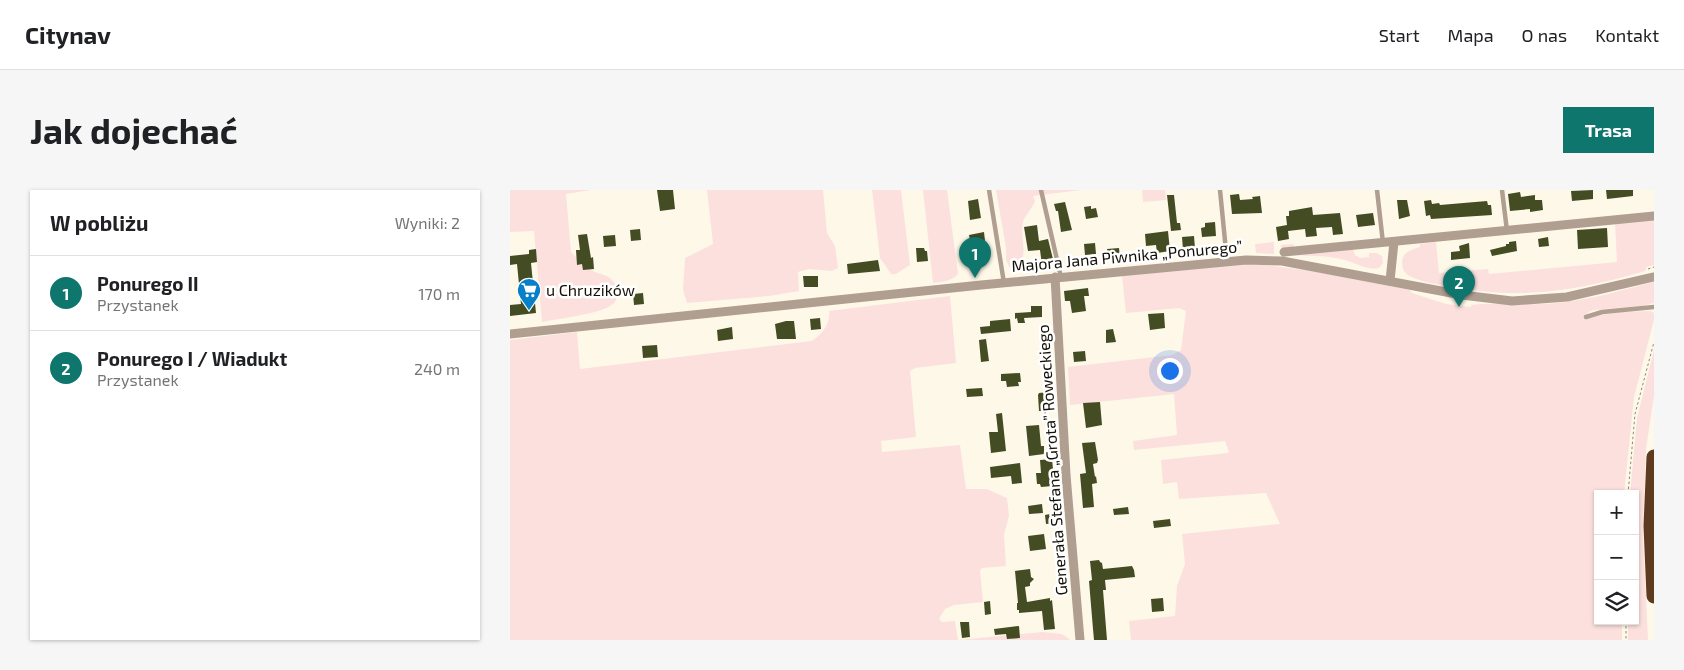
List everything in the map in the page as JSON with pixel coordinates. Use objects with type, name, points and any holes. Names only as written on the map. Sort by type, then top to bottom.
[{"type":"highway","points":[[1654,457],[1651,526],[1654,596]]},
{"type":"street","points":[[1284,252],[1507,232],[1654,216]]},
{"type":"street","points":[[1390,281],[1394,242]]},
{"type":"street","name":"Majora Jana Piwnika „Ponurego”","points":[[510,334],[1227,261],[1282,261],[1481,298],[1529,300],[1584,294],[1654,277]]},
{"type":"street","name":"Generała Stefana „Grota” Roweckiego","points":[[1058,277],[1066,475],[1080,640]]},
{"type":"lane","points":[[989,190],[1004,283]]},
{"type":"lane","points":[[1041,190],[1058,277]]},
{"type":"lane","points":[[1220,190],[1227,261]]},
{"type":"lane","points":[[1377,190],[1383,243]]},
{"type":"lane","points":[[1502,190],[1507,232]]},
{"type":"lane","points":[[1586,317],[1602,312],[1654,307]]},
{"type":"path","points":[[1649,268],[1654,267]]},
{"type":"path","points":[[1628,490],[1635,414],[1654,342]]},
{"type":"path","points":[[1626,625],[1626,640]]},
{"type":"shaded area","points":[[510,190],[591,190],[566,194],[571,252],[588,268],[610,278],[615,283],[618,290],[616,301],[604,309],[542,322],[534,231],[510,232]]},
{"type":"shaded area","points":[[707,190],[823,190],[827,233],[835,246],[838,268],[832,271],[809,269],[798,272],[799,291],[769,296],[687,303],[683,290],[685,258],[713,244]]},
{"type":"shaded area","points":[[872,190],[901,190],[910,265],[896,274],[891,274],[880,258]]},
{"type":"shaded area","points":[[923,190],[947,190],[958,274],[943,282],[933,283]]},
{"type":"shaded area","points":[[996,190],[1081,190],[1033,196],[1035,201],[1025,217],[1022,228],[1023,257],[1017,268],[1010,268],[1006,260],[1006,248]]},
{"type":"shaded area","points":[[1142,190],[1165,190],[1166,200],[1143,202]]},
{"type":"shaded area","points":[[1654,219],[1654,265],[1647,267],[1645,271],[1578,287],[1527,293],[1473,290],[1418,280],[1409,276],[1404,271],[1402,265],[1402,259],[1408,252],[1420,247],[1420,244],[1436,242],[1439,273],[1488,269],[1489,274],[1617,262],[1615,223]]},
{"type":"shaded area","points":[[1274,242],[1274,254],[1256,253],[1255,244]]},
{"type":"shaded area","points":[[1294,244],[1293,249],[1353,249],[1355,255],[1360,258],[1369,257],[1369,253],[1376,253],[1382,256],[1383,263],[1379,268],[1375,269],[1337,258],[1282,254],[1281,245]]},
{"type":"shaded area","points":[[1244,264],[1265,265],[1348,277],[1410,290],[1412,293],[1446,304],[1471,307],[1471,305],[1482,304],[1569,302],[1654,282],[1654,303],[1642,306],[1593,310],[1583,318],[1618,312],[1650,311],[1654,313],[1654,320],[1634,397],[1624,490],[1594,490],[1594,625],[1622,625],[1622,640],[1131,640],[1129,621],[1175,616],[1177,586],[1185,564],[1182,534],[1280,524],[1266,493],[1179,499],[1177,482],[1163,484],[1161,460],[1228,453],[1225,441],[1134,450],[1133,441],[1177,435],[1174,394],[1070,405],[1068,367],[1172,355],[1181,350],[1186,311],[1179,308],[1126,313],[1122,276]]},
{"type":"shaded area","points":[[950,296],[956,363],[915,368],[910,371],[916,437],[881,441],[882,452],[960,445],[966,489],[987,489],[1007,498],[1009,516],[1004,535],[1006,566],[982,568],[980,571],[983,602],[954,605],[945,609],[939,619],[942,622],[955,621],[958,640],[510,640],[510,340],[577,332],[580,369],[812,341],[825,328],[829,320],[829,311]]},
{"type":"shaded area","points":[[1654,350],[1654,396],[1646,449],[1643,532],[1648,640],[1628,640],[1628,625],[1639,625],[1639,490],[1630,490],[1637,418]]},
{"type":"shaded area","points":[[1043,632],[1061,634],[1070,640],[958,640]]},
{"type":"building","points":[[657,190],[673,190],[675,209],[660,211]]},
{"type":"building","points":[[1593,190],[1593,199],[1572,201],[1571,191]]},
{"type":"building","points":[[1606,190],[1633,190],[1633,196],[1607,199]]},
{"type":"building","points":[[1520,192],[1521,197],[1535,195],[1535,200],[1542,200],[1543,210],[1530,212],[1530,209],[1510,211],[1508,194]]},
{"type":"building","points":[[1239,194],[1240,200],[1253,199],[1252,197],[1260,196],[1262,213],[1232,214],[1230,195]]},
{"type":"building","points":[[1167,195],[1174,195],[1177,223],[1180,223],[1181,230],[1171,231]]},
{"type":"building","points":[[978,199],[981,218],[970,220],[968,201]]},
{"type":"building","points":[[1397,200],[1407,200],[1410,216],[1399,219]]},
{"type":"building","points":[[1431,200],[1432,204],[1439,203],[1440,205],[1487,201],[1488,205],[1491,205],[1492,215],[1431,219],[1430,215],[1426,216],[1424,201]]},
{"type":"building","points":[[1065,202],[1072,230],[1061,232],[1058,211],[1056,211],[1054,204]]},
{"type":"building","points":[[1091,206],[1091,209],[1096,208],[1098,217],[1086,219],[1084,207]]},
{"type":"building","points":[[1312,207],[1313,215],[1340,213],[1343,234],[1333,235],[1332,227],[1316,228],[1317,236],[1306,237],[1305,229],[1288,231],[1289,239],[1278,241],[1276,227],[1287,225],[1286,216],[1289,216],[1289,211]]},
{"type":"building","points":[[1373,213],[1375,225],[1358,227],[1356,215]]},
{"type":"building","points":[[1215,222],[1216,236],[1202,237],[1201,228],[1205,227],[1205,223]]},
{"type":"building","points":[[1037,225],[1039,241],[1048,239],[1054,263],[1042,265],[1040,250],[1028,251],[1024,227]]},
{"type":"building","points":[[1607,228],[1608,247],[1578,249],[1577,230]]},
{"type":"building","points":[[640,229],[641,240],[631,241],[630,230]]},
{"type":"building","points":[[1168,231],[1170,251],[1157,253],[1156,245],[1146,246],[1145,234]]},
{"type":"building","points":[[984,232],[984,249],[972,251],[969,235]]},
{"type":"building","points":[[587,234],[594,269],[583,270],[582,264],[577,265],[576,250],[580,250],[578,235]]},
{"type":"building","points":[[615,235],[616,246],[604,247],[603,236]]},
{"type":"building","points":[[1194,236],[1195,249],[1183,250],[1182,237]]},
{"type":"building","points":[[1548,237],[1549,246],[1539,247],[1538,239]]},
{"type":"building","points":[[1516,241],[1517,251],[1492,256],[1490,250]]},
{"type":"building","points":[[1095,243],[1096,254],[1085,255],[1084,244]]},
{"type":"building","points":[[1469,243],[1470,258],[1451,260],[1451,252],[1460,251],[1459,246]]},
{"type":"building","points":[[916,248],[924,248],[927,251],[928,261],[917,262]]},
{"type":"building","points":[[1119,248],[1120,258],[1108,259],[1107,249]]},
{"type":"building","points":[[536,249],[537,262],[531,263],[536,313],[510,316],[510,305],[521,304],[517,264],[510,265],[510,256],[529,254],[529,250]]},
{"type":"building","points":[[878,260],[880,271],[848,274],[847,264]]},
{"type":"building","points":[[803,276],[818,276],[818,287],[804,287]]},
{"type":"building","points":[[1088,288],[1089,296],[1084,296],[1086,311],[1072,313],[1070,301],[1065,301],[1064,291]]},
{"type":"building","points":[[643,293],[644,304],[634,305],[633,294]]},
{"type":"building","points":[[1031,306],[1042,306],[1042,317],[1024,318],[1025,323],[1018,323],[1017,318],[1015,319],[1015,313],[1031,312]]},
{"type":"building","points":[[1164,313],[1165,328],[1150,330],[1148,314]]},
{"type":"building","points":[[820,318],[821,329],[811,330],[810,319]]},
{"type":"building","points":[[1010,319],[1011,331],[981,334],[980,327],[990,326],[990,321]]},
{"type":"building","points":[[794,321],[796,339],[777,339],[775,324]]},
{"type":"building","points":[[732,327],[733,339],[718,341],[717,330]]},
{"type":"building","points":[[1113,329],[1116,342],[1106,343],[1106,330]]},
{"type":"building","points":[[986,339],[989,361],[981,362],[979,340]]},
{"type":"building","points":[[657,345],[658,357],[643,358],[642,346]]},
{"type":"building","points":[[1085,351],[1086,361],[1074,362],[1073,352]]},
{"type":"building","points":[[1020,373],[1021,382],[1018,382],[1019,386],[1007,387],[1006,381],[1001,381],[1001,374]]},
{"type":"building","points":[[982,388],[983,396],[967,397],[966,389]]},
{"type":"building","points":[[1049,392],[1050,411],[1047,411],[1045,414],[1043,411],[1039,411],[1038,395],[1039,393]]},
{"type":"building","points":[[1100,402],[1102,425],[1086,428],[1083,403]]},
{"type":"building","points":[[1002,413],[1006,451],[991,453],[989,432],[998,432],[996,414]]},
{"type":"building","points":[[1039,425],[1041,446],[1044,446],[1044,454],[1029,456],[1026,426]]},
{"type":"building","points":[[1095,442],[1098,460],[1097,463],[1093,464],[1097,483],[1092,484],[1094,507],[1083,508],[1080,474],[1086,473],[1082,443]]},
{"type":"building","points":[[1052,459],[1053,486],[1041,487],[1040,484],[1037,484],[1036,473],[1041,473],[1040,460]]},
{"type":"building","points":[[1020,463],[1022,483],[1012,484],[1011,476],[991,478],[990,467]]},
{"type":"building","points":[[1042,504],[1043,513],[1029,514],[1028,506]]},
{"type":"building","points":[[1128,507],[1129,514],[1114,515],[1113,509]]},
{"type":"building","points":[[1055,513],[1056,523],[1046,524],[1045,515]]},
{"type":"building","points":[[1170,519],[1171,526],[1154,528],[1153,521]]},
{"type":"building","points":[[1044,534],[1046,549],[1030,551],[1028,536]]},
{"type":"building","points":[[1099,560],[1102,563],[1103,569],[1132,566],[1135,577],[1105,580],[1106,590],[1103,590],[1107,640],[1094,640],[1089,581],[1092,580],[1090,561]]},
{"type":"building","points":[[1030,569],[1031,577],[1034,579],[1030,586],[1025,587],[1027,602],[1050,598],[1050,601],[1052,600],[1055,629],[1044,630],[1042,611],[1019,613],[1019,610],[1017,610],[1015,571]]},
{"type":"building","points":[[1163,598],[1164,611],[1152,612],[1151,599]]},
{"type":"building","points":[[990,601],[991,614],[985,615],[984,602]]},
{"type":"building","points":[[960,622],[969,622],[970,637],[962,638]]},
{"type":"building","points":[[1019,626],[1020,638],[1007,639],[1006,634],[995,635],[994,629]]},
{"type":"place","name":"Ponurego II","points":[[975,278]]},
{"type":"place","name":"Ponurego I / Wiadukt","points":[[1459,307]]},
{"type":"place","name":"u Chruzików","points":[[529,311]]}]
